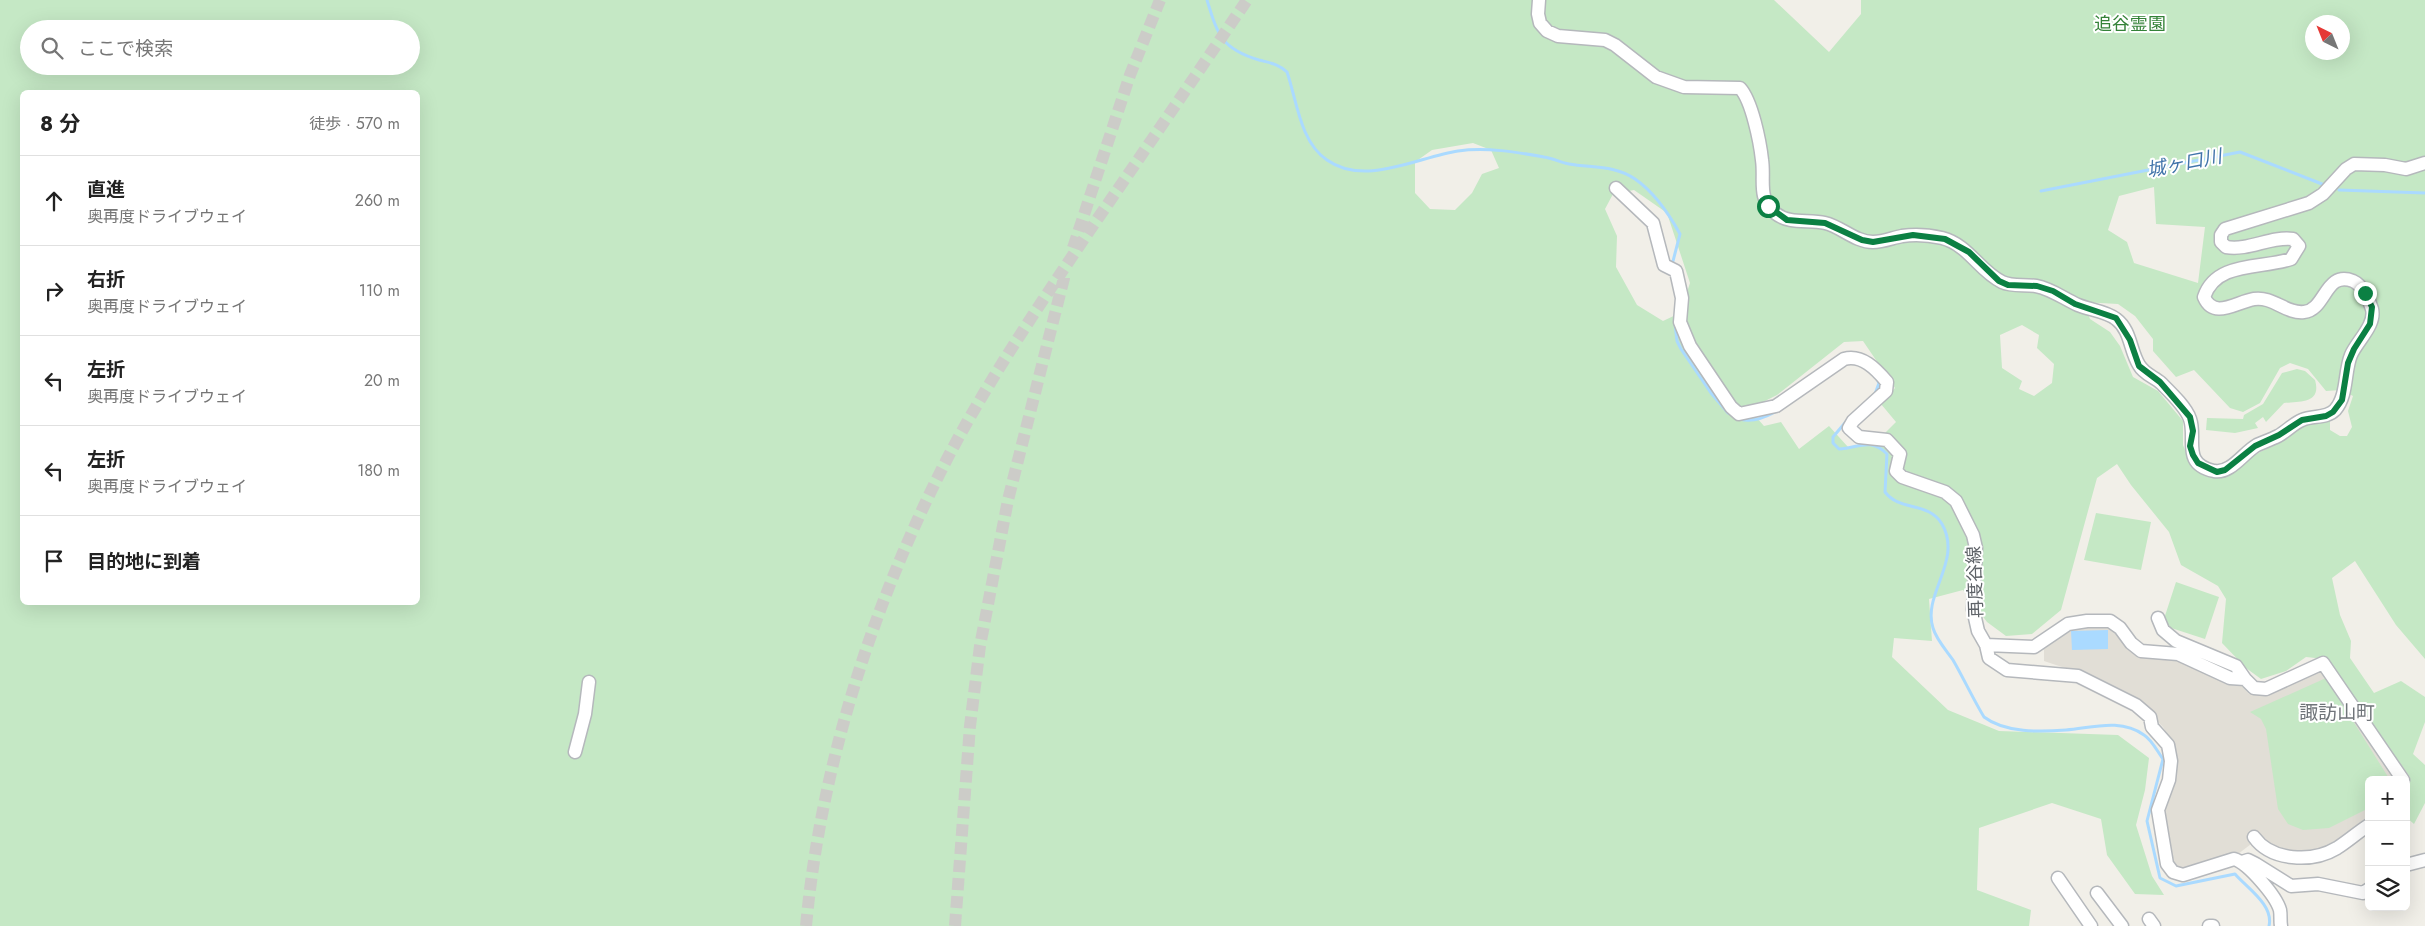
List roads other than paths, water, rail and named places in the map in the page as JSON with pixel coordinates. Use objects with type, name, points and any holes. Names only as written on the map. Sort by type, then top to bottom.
[{"type":"street","points":[[1539,0],[1538,14],[1540,23],[1546,32],[1558,36],[1605,40],[1615,45],[1656,77],[1684,87],[1740,88],[1748,101],[1762,160],[1762,195],[1776,214],[1787,220],[1825,223],[1862,240],[1873,242],[1913,235],[1945,239],[1969,252],[1999,281],[2008,285],[2037,286],[2053,291],[2075,304],[2116,318],[2130,340],[2139,366],[2160,382],[2190,417],[2193,431],[2190,446],[2198,463],[2217,472],[2225,470],[2255,446],[2279,435],[2302,420],[2326,416],[2333,412],[2342,400],[2348,363],[2354,349],[2370,324],[2372,315],[2365,293],[2357,283],[2347,279],[2336,280],[2327,287],[2318,304],[2310,310],[2303,312],[2295,311],[2267,299],[2255,299],[2224,309],[2215,309],[2208,304],[2204,297],[2208,286],[2215,278],[2234,269],[2291,260],[2299,246],[2293,239],[2282,238],[2249,247],[2226,247],[2221,242],[2221,235],[2225,230],[2309,203],[2323,194],[2346,169],[2354,164],[2363,162],[2406,169],[2425,163]]},
{"type":"street","name":"再度谷線","points":[[1616,188],[1652,223],[1664,265],[1671,269],[1681,284],[1680,322],[1690,346],[1722,395],[1739,414],[1776,406],[1837,362],[1852,357],[1866,362],[1887,382],[1886,391],[1853,421],[1849,428],[1859,437],[1886,440],[1900,454],[1896,471],[1902,477],[1934,486],[1956,501],[1974,535],[1976,548],[1973,609],[1978,631],[1986,645],[1990,658],[2007,670],[2078,676],[2136,705],[2150,717],[2152,727],[2168,745],[2171,761],[2169,780],[2158,810],[2167,864],[2173,872],[2183,875],[2234,860],[2242,862]]},
{"type":"street","points":[[2158,618],[2163,630],[2176,641],[2236,666],[2244,679],[2254,688],[2266,689],[2322,663],[2400,776]]},
{"type":"street","points":[[1986,645],[2034,647],[2068,624],[2087,621],[2110,621],[2120,628],[2131,643],[2141,651],[2178,654],[2230,678],[2244,679]]},
{"type":"street","points":[[574,752],[585,714],[589,682]]},
{"type":"street","points":[[2254,837],[2261,847],[2291,858],[2319,854],[2335,849],[2365,828]]},
{"type":"street","points":[[2281,926],[2280,910],[2274,898],[2242,862],[2248,860],[2291,886],[2318,884],[2340,890],[2365,892]]},
{"type":"street","points":[[2410,864],[2425,860]]},
{"type":"street","points":[[2058,878],[2091,926]]},
{"type":"street","points":[[2098,893],[2122,926]]},
{"type":"water","points":[[2108,630],[2108,649],[2072,650],[2071,631]]},
{"type":"waterway","points":[[1207,0],[1219,32],[1229,46],[1247,56],[1278,65],[1287,72],[1305,132],[1318,152],[1327,160],[1342,168],[1358,171],[1375,171],[1458,151],[1490,150],[1533,155],[1566,163],[1619,171],[1642,184],[1655,197],[1680,234],[1672,265]]},
{"type":"waterway","name":"城ヶ口川","points":[[2041,191],[2240,152],[2322,184]]},
{"type":"waterway","name":"城ヶ口川","points":[[2339,190],[2425,193]]},
{"type":"waterway","points":[[1675,324],[1677,341],[1681,349],[1711,393],[1728,413]]},
{"type":"waterway","points":[[1875,394],[1879,383],[1877,379]]},
{"type":"waterway","points":[[1740,419],[1758,419],[1775,412]]},
{"type":"waterway","points":[[1849,418],[1833,437],[1833,443],[1839,449],[1864,445],[1875,446],[1881,449],[1887,454],[1885,492],[1898,502],[1929,512],[1942,524],[1947,538],[1948,551],[1933,603],[1931,615],[1933,628],[1984,717],[2012,729],[2056,731],[2116,725],[2135,730],[2147,737],[2163,759],[2147,821],[2160,878],[2176,886],[2235,874],[2264,904],[2269,918],[2269,926]]},
{"type":"tunnel","points":[[1073,248],[1130,75],[1160,0]]},
{"type":"tunnel","points":[[806,926],[813,865],[824,805],[854,686],[874,627],[920,514],[947,459],[1017,340],[1247,0]]},
{"type":"tunnel","points":[[955,926],[970,726],[980,646],[1008,500],[1065,274]]},
{"type":"district","name":"諏訪山町","points":[[2337,712]]},
{"type":"park label","name":"追谷霊園","points":[[2130,24]]}]
